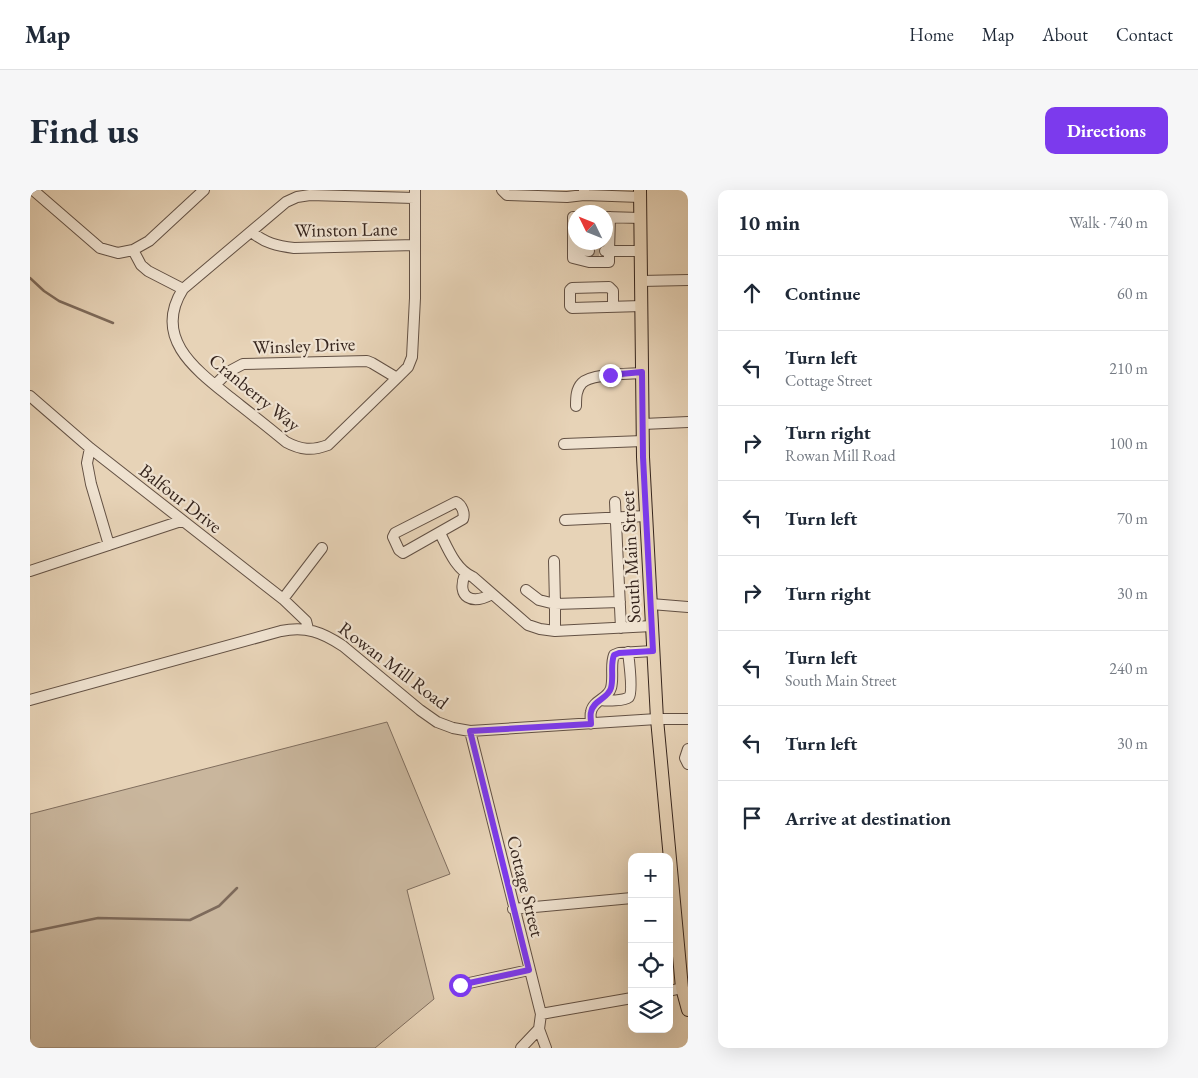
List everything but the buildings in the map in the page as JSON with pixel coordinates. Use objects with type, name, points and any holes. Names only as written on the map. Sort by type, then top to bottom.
[{"type":"main road","name":"South Main Street","points":[[640,193],[643,441],[646,516],[657,719],[668,853]]},
{"type":"main road","name":"South Main Street","points":[[671,898],[682,988],[688,1010]]},
{"type":"street","points":[[33,190],[100,248],[118,253],[133,250],[142,245],[204,190]]},
{"type":"street","points":[[502,190],[507,196],[536,193],[567,197],[584,192],[640,193]]},
{"type":"street","points":[[133,250],[141,265],[148,271],[184,289],[286,202],[298,197],[310,195],[415,194]]},
{"type":"street","name":"Cranberry Way","points":[[184,289],[174,305],[172,320],[175,338],[184,355],[198,371],[286,442],[299,448],[314,450],[328,445],[408,367],[412,357],[415,298],[415,194]]},
{"type":"street","points":[[613,217],[640,218]]},
{"type":"street","name":"Winston Lane","points":[[252,232],[259,238],[279,246],[294,248],[414,245]]},
{"type":"street","points":[[590,251],[573,250],[573,258],[589,262],[609,262],[607,251],[641,251]]},
{"type":"street","points":[[641,280],[688,280]]},
{"type":"street","points":[[613,307],[642,306]]},
{"type":"street","name":"Winsley Drive","points":[[215,385],[235,368],[243,364],[367,361],[397,378]]},
{"type":"street","points":[[576,406],[576,394],[583,382],[592,378],[642,372]]},
{"type":"street","name":"Balfour Drive","points":[[30,396],[90,448],[283,599],[306,621],[308,629]]},
{"type":"street","points":[[643,424],[688,422]]},
{"type":"street","points":[[564,444],[643,441]]},
{"type":"street","points":[[90,448],[87,463],[91,484],[109,545]]},
{"type":"street","points":[[456,502],[460,504],[464,514],[463,519],[440,533],[404,553],[399,550],[393,537],[395,533],[456,502]]},
{"type":"street","points":[[615,502],[621,628]]},
{"type":"street","points":[[565,520],[646,516]]},
{"type":"street","points":[[30,571],[181,521]]},
{"type":"street","points":[[440,533],[447,548],[466,574],[473,577],[528,625],[555,631],[652,626]]},
{"type":"street","points":[[283,599],[322,548]]},
{"type":"street","points":[[554,561],[555,631]]},
{"type":"street","points":[[466,574],[463,580],[463,589],[471,600],[477,600],[492,594]]},
{"type":"street","points":[[526,590],[539,600],[555,604],[620,602]]},
{"type":"street","points":[[651,604],[688,607]]},
{"type":"street","name":"Rowan Mill Road","points":[[30,700],[281,631],[308,629],[320,632],[343,646],[420,710],[437,722],[453,728],[470,731],[657,719],[688,719]]},
{"type":"street","points":[[605,701],[611,689],[612,660],[614,655],[628,652],[653,651]]},
{"type":"street","points":[[591,724],[590,712],[594,705],[630,696],[628,652]]},
{"type":"street","name":"Cottage Street","points":[[470,731],[513,909],[541,1014],[539,1029],[546,1048]]},
{"type":"street","points":[[688,749],[685,754],[688,764]]},
{"type":"street","points":[[513,909],[628,898]]},
{"type":"street","points":[[460,985],[529,970]]},
{"type":"street","points":[[673,990],[682,988]]},
{"type":"street","points":[[541,1014],[628,999]]},
{"type":"street","points":[[521,1048],[539,1029]]},
{"type":"shaded area","points":[[387,722],[450,874],[407,890],[434,999],[375,1048],[30,1048],[30,814]]},
{"type":"waterway","points":[[30,278],[59,301],[113,323]]},
{"type":"waterway","points":[[30,932],[98,918],[190,920],[219,906],[237,888]]},
{"type":"tunnel","points":[[589,251],[604,251]]},
{"type":"route","points":[[460,985],[529,970],[470,731],[591,724],[590,712],[594,705],[606,696],[611,689],[612,660],[614,655],[653,651],[643,457],[642,372],[610,375]]}]
